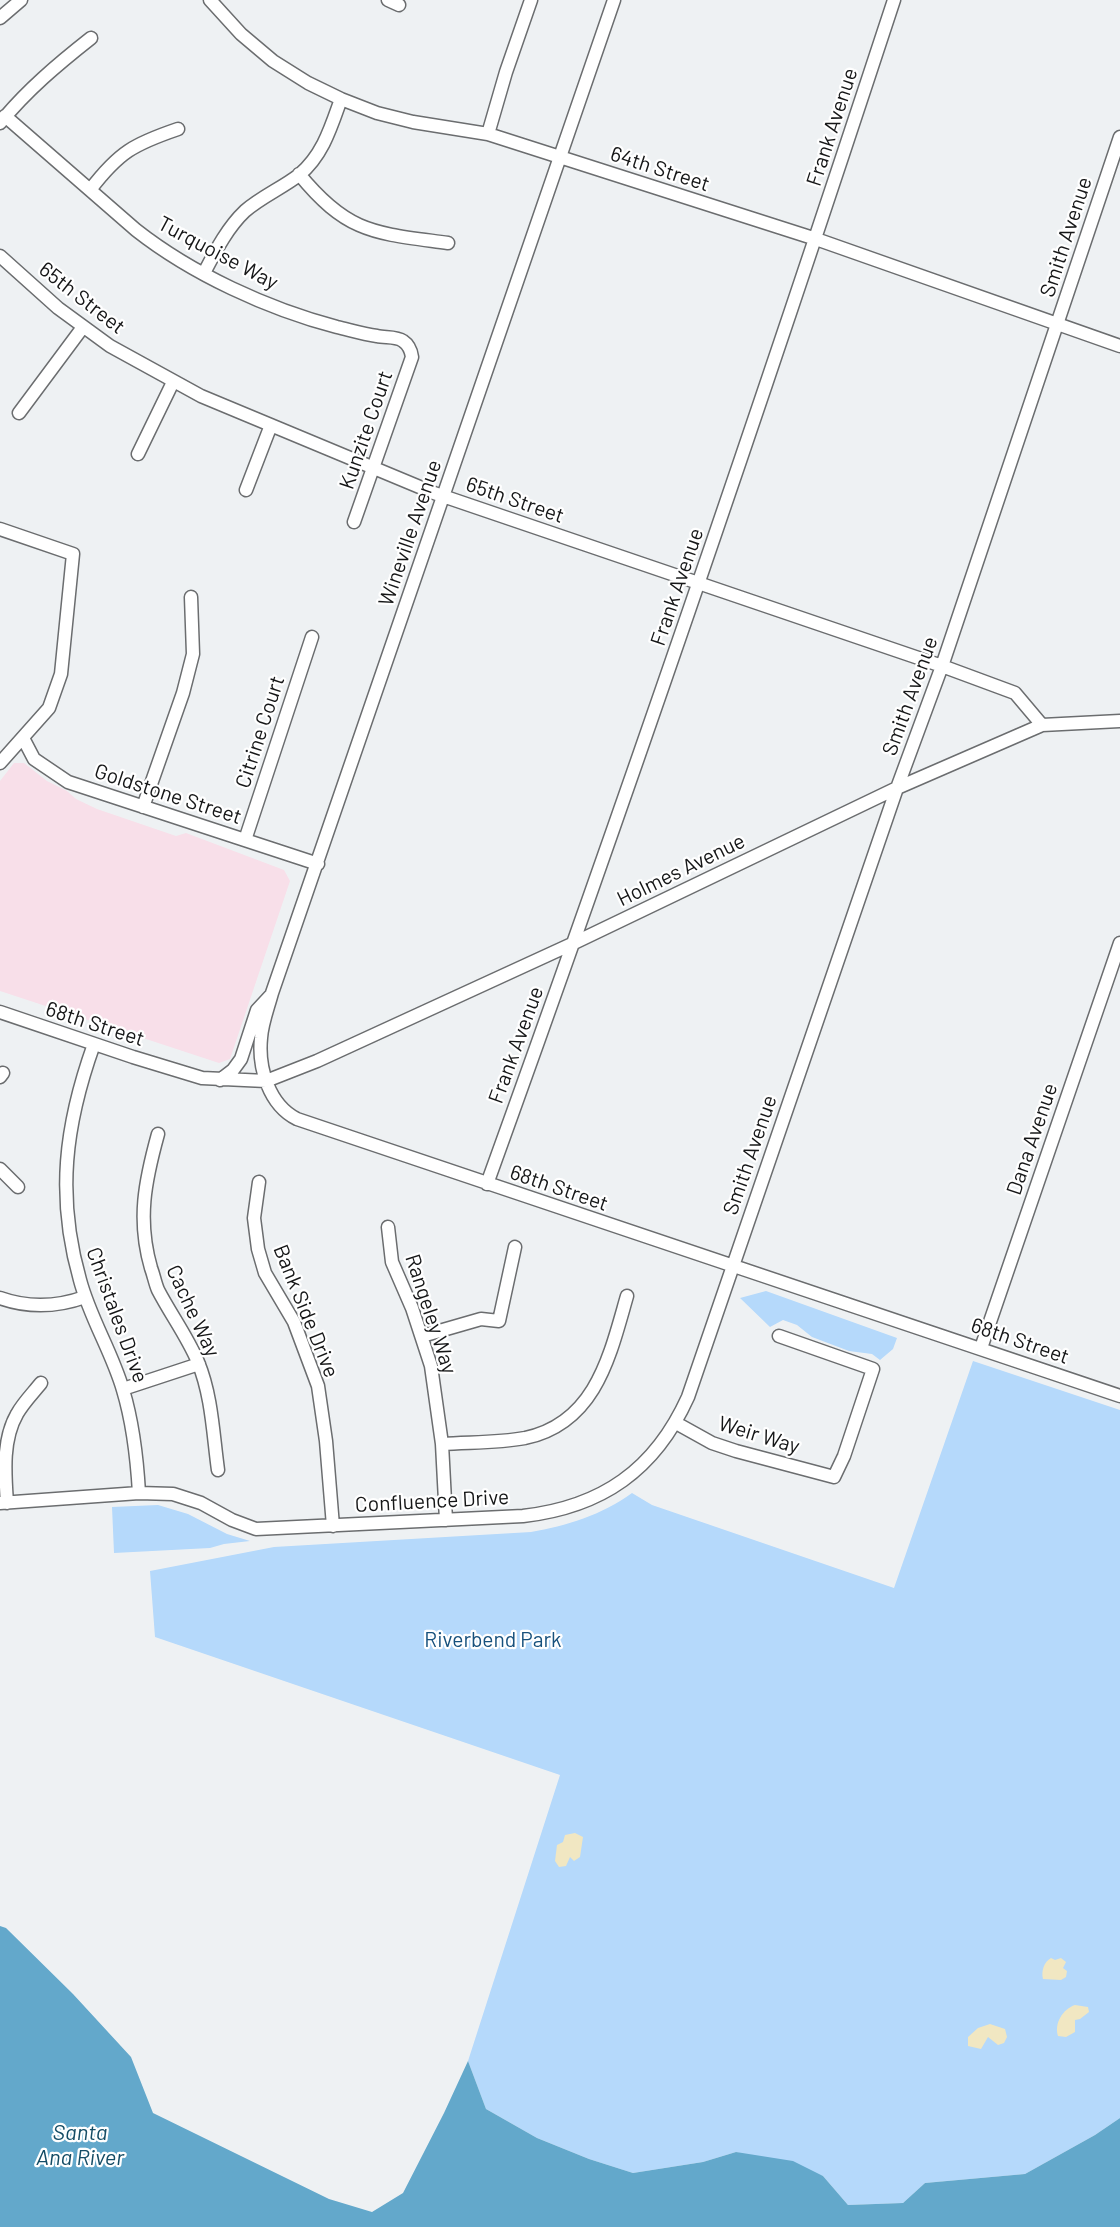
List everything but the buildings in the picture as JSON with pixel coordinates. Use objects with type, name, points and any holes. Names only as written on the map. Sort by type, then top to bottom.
[{"type":"street","points":[[0,18],[21,0]]},
{"type":"street","name":"64th Street","points":[[210,0],[241,34],[273,61],[308,83],[341,99],[413,123],[488,134],[816,239],[1120,346]]},
{"type":"street","points":[[488,134],[506,72],[531,0]]},
{"type":"street","name":"Wineville Avenue","points":[[266,1081],[261,1037],[272,993],[614,0]]},
{"type":"street","name":"Frank Avenue","points":[[487,1184],[574,943],[699,583],[816,239],[894,0]]},
{"type":"street","points":[[3,119],[45,75],[91,38]]},
{"type":"street","points":[[204,273],[225,235],[244,212],[299,174],[324,143],[341,99]]},
{"type":"street","name":"Turquoise Way","points":[[3,119],[156,246],[235,289],[277,308],[325,324],[378,337],[400,339],[411,350]]},
{"type":"street","points":[[90,190],[105,170],[127,150],[144,141],[178,129]]},
{"type":"street","name":"Smith Avenue","points":[[733,1267],[897,788],[942,666],[1120,137]]},
{"type":"street","points":[[299,174],[327,205],[354,224],[388,235],[448,243]]},
{"type":"street","name":"65th Street","points":[[0,256],[58,308],[83,327],[110,346],[173,382],[443,496],[1015,693],[1042,725]]},
{"type":"street","points":[[19,413],[83,327]]},
{"type":"street","name":"Kunzite Court","points":[[354,522],[412,357],[411,350]]},
{"type":"street","points":[[138,454],[173,382]]},
{"type":"street","points":[[246,490],[271,425]]},
{"type":"street","points":[[0,529],[73,555],[61,674],[49,708],[0,764]]},
{"type":"street","points":[[143,807],[183,693],[193,654],[191,597]]},
{"type":"street","name":"Citrine Court","points":[[245,840],[312,637]]},
{"type":"street","name":"Holmes Avenue","points":[[266,1081],[317,1061],[574,943],[897,788],[1042,725],[1120,721]]},
{"type":"street","name":"Goldstone Street","points":[[23,738],[34,759],[68,782],[318,864]]},
{"type":"street","name":"Dana Avenue","points":[[981,1348],[1120,943]]},
{"type":"street","points":[[220,1080],[233,1070],[241,1059],[257,1010],[272,993]]},
{"type":"street","name":"68th Street","points":[[0,1012],[179,1071],[220,1080],[266,1081],[279,1106],[297,1119],[1120,1396]]},
{"type":"street","name":"Christales Drive","points":[[94,1044],[74,1105],[66,1159],[67,1217],[85,1297],[123,1389],[133,1431],[139,1493]]},
{"type":"street","name":"Cache Way","points":[[158,1134],[144,1193],[142,1214],[145,1250],[157,1288],[188,1340],[199,1364],[210,1410],[218,1470]]},
{"type":"street","points":[[0,1169],[18,1187]]},
{"type":"street","name":"Bank Side Drive","points":[[259,1182],[254,1218],[258,1249],[265,1273],[294,1322],[318,1386],[326,1441],[333,1526]]},
{"type":"street","name":"Rangeley Way","points":[[388,1227],[392,1262],[422,1336],[431,1366],[442,1444],[446,1520]]},
{"type":"street","points":[[422,1336],[481,1319],[499,1321],[515,1247]]},
{"type":"street","name":"Confluence Drive","points":[[4,1503],[139,1493],[173,1494],[201,1503],[232,1520],[256,1529],[542,1514],[580,1504],[613,1488],[627,1478],[650,1457],[676,1424],[688,1397],[733,1267]]},
{"type":"street","points":[[442,1444],[526,1437],[557,1426],[570,1417],[590,1394],[603,1373],[627,1296]]},
{"type":"street","points":[[0,1298],[21,1304],[43,1305],[62,1304],[85,1297]]},
{"type":"street","name":"Weir Way","points":[[676,1424],[712,1443],[834,1477],[844,1456],[873,1369],[780,1336]]},
{"type":"street","points":[[123,1389],[199,1364]]},
{"type":"street","points":[[4,1503],[4,1466],[11,1432],[17,1414],[41,1383]]},
{"type":"shaded area","points":[[14,763],[24,763],[47,781],[97,809],[176,836],[186,833],[284,870],[290,881],[230,1059],[219,1063],[0,991],[0,781]]},
{"type":"green space","points":[[766,1291],[897,1338],[893,1349],[880,1360],[872,1354],[849,1351],[812,1337],[797,1325],[783,1320],[770,1327],[740,1298]]},
{"type":"green space","name":"Riverbend Park","points":[[973,1361],[1120,1410],[1120,2118],[1095,2135],[1025,2174],[925,2183],[903,2203],[848,2205],[823,2176],[736,2152],[703,2162],[633,2173],[589,2159],[537,2138],[486,2109],[468,2061],[560,1775],[155,1637],[150,1571],[274,1547],[531,1532],[583,1518],[608,1508],[632,1493],[652,1505],[894,1588]]},
{"type":"green space","points":[[158,1505],[188,1514],[227,1534],[250,1541],[210,1548],[114,1553],[112,1507]]},
{"type":"sand","points":[[575,1833],[583,1837],[580,1857],[574,1861],[570,1857],[566,1866],[559,1867],[555,1861],[557,1845],[563,1842],[565,1835]]},
{"type":"sand","points":[[1051,1958],[1055,1960],[1061,1958],[1066,1962],[1063,1968],[1067,1971],[1066,1977],[1061,1980],[1043,1979],[1045,1964]]},
{"type":"sand","points":[[1075,2005],[1088,2007],[1089,2012],[1075,2020],[1075,2032],[1066,2037],[1058,2036],[1058,2022],[1067,2010]]},
{"type":"sand","points":[[990,2024],[1005,2029],[1007,2037],[1004,2043],[998,2045],[988,2037],[981,2049],[968,2046],[968,2037],[978,2028]]},
{"type":"water","name":"Santa Ana River","points":[[0,1926],[6,1928],[73,1994],[131,2057],[153,2113],[329,2199],[372,2212],[403,2193],[468,2061],[486,2109],[537,2138],[589,2159],[633,2173],[703,2162],[736,2152],[793,2161],[823,2176],[848,2205],[903,2203],[925,2183],[1025,2174],[1095,2135],[1120,2118],[1120,2227],[0,2227]]}]
